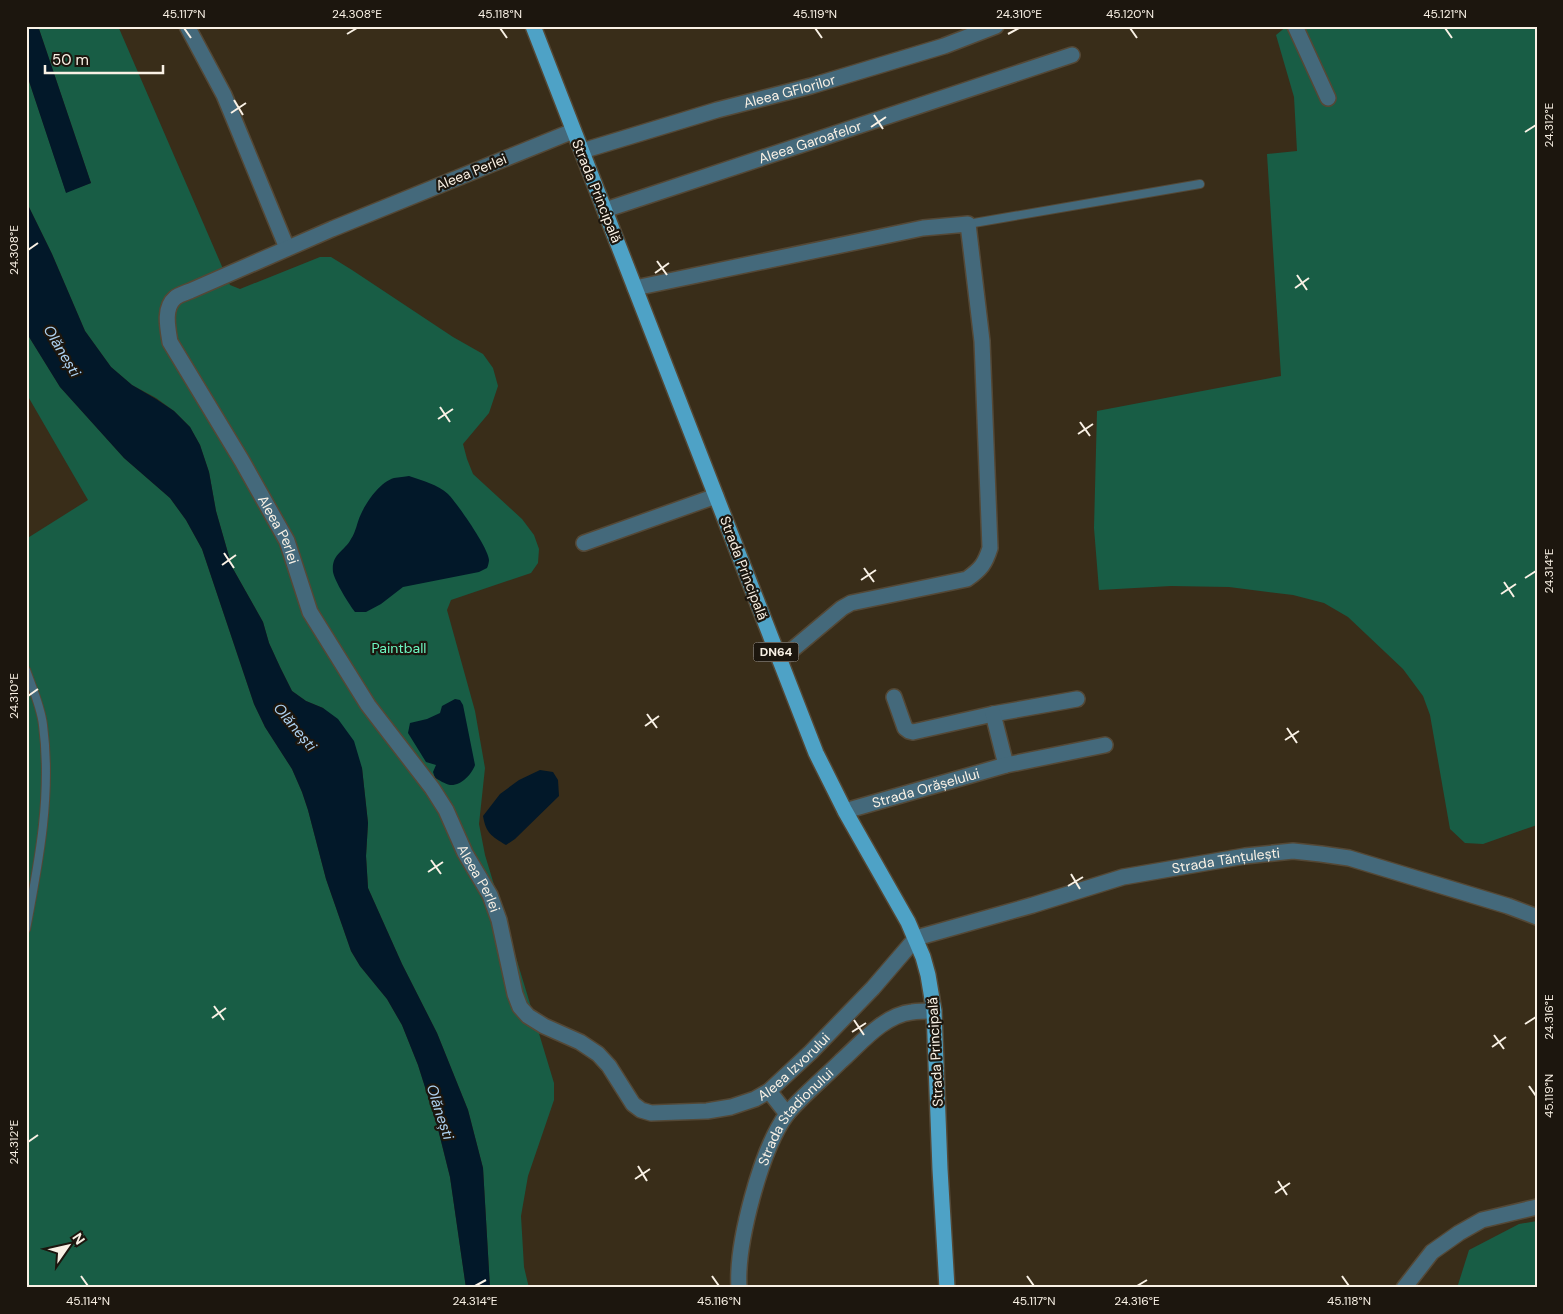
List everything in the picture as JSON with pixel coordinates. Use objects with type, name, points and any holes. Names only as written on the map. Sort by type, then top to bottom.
[{"type":"main road","name":"Strada Principală","points":[[532,26],[816,753],[845,811],[916,938],[928,975],[934,1011],[940,1169],[948,1288]]},
{"type":"street","points":[[187,26],[224,95],[287,248]]},
{"type":"street","name":"Aleea GFlorilor","points":[[582,151],[717,110],[811,86],[944,46],[996,26]]},
{"type":"street","points":[[1294,26],[1328,98]]},
{"type":"street","name":"Aleea Garoafelor","points":[[605,210],[1072,55]]},
{"type":"street","name":"Aleea Perlei","points":[[573,131],[287,248],[174,298],[168,311],[167,328],[170,342],[287,540],[310,612],[368,705],[432,788],[446,810],[466,853],[493,903],[499,920],[515,994],[520,1007],[528,1016],[544,1026],[580,1042],[598,1054],[610,1066],[633,1104]]},
{"type":"street","points":[[635,288],[922,228],[968,224],[982,341],[990,548],[986,561],[979,571],[967,579],[851,603],[842,608],[780,660]]},
{"type":"street","points":[[584,543],[716,496]]},
{"type":"street","points":[[894,697],[904,728],[909,731],[1077,700]]},
{"type":"street","points":[[993,714],[1006,766]]},
{"type":"street","name":"Strada Orășelului","points":[[845,811],[1006,766],[1105,745]]},
{"type":"street","name":"Strada Tănțulești","points":[[916,938],[1033,906],[1123,877],[1245,856],[1292,851],[1350,858],[1508,906],[1537,917]]},
{"type":"street","name":"Aleea Izvorului","points":[[633,1104],[641,1110],[651,1113],[707,1111],[731,1107],[756,1099],[769,1091],[843,1019],[873,988],[916,938]]},
{"type":"street","name":"Strada Stadionului","points":[[739,1288],[739,1263],[742,1242],[753,1197],[763,1162],[774,1136],[787,1114],[859,1044],[883,1024],[896,1016],[911,1012],[934,1011]]},
{"type":"street","points":[[769,1091],[787,1114]]},
{"type":"street","points":[[1404,1288],[1432,1252],[1459,1233],[1482,1220],[1537,1207]]},
{"type":"lane","points":[[968,224],[1200,184]]},
{"type":"lane","points":[[26,670],[43,723],[47,784],[39,863],[26,929]]},
{"type":"green space","name":"Paintball","points":[[38,26],[118,26],[230,285],[240,289],[320,257],[331,257],[453,337],[483,354],[493,368],[498,386],[489,413],[463,444],[473,474],[522,519],[534,535],[539,549],[538,563],[531,573],[451,600],[447,610],[475,711],[485,768],[479,824],[485,855],[554,1083],[554,1100],[528,1176],[521,1216],[524,1267],[529,1288],[490,1288],[483,1168],[468,1110],[437,1033],[402,964],[368,888],[366,856],[368,823],[362,768],[323,708],[306,701],[292,691],[269,643],[263,622],[232,567],[216,511],[209,472],[200,445],[190,427],[174,411],[156,398],[132,385],[111,367],[85,331],[52,254],[26,201],[26,72],[66,192],[91,183]]},
{"type":"green space","points":[[1287,26],[1537,26],[1537,825],[1483,844],[1465,843],[1450,829],[1430,715],[1423,696],[1403,669],[1348,617],[1324,603],[1293,595],[1229,587],[1171,586],[1099,590],[1094,528],[1097,411],[1281,376],[1267,154],[1297,151],[1294,97],[1276,35]]},
{"type":"green space","points":[[26,332],[60,387],[124,458],[170,498],[186,520],[202,549],[254,704],[265,727],[292,769],[302,792],[326,879],[351,951],[360,966],[387,999],[402,1025],[418,1065],[437,1125],[450,1177],[466,1288],[26,1288],[26,539],[88,500],[26,393]]},
{"type":"green space","points":[[1537,1221],[1537,1288],[1457,1288],[1469,1250],[1519,1224]]},
{"type":"water","points":[[26,26],[38,26],[91,183],[66,193],[26,72]]},
{"type":"water","name":"Olănești","points":[[26,201],[52,254],[85,331],[111,367],[132,385],[174,411],[190,427],[200,445],[209,472],[216,511],[232,567],[263,622],[269,643],[292,691],[306,701],[323,708],[338,719],[354,741],[362,768],[368,823],[366,856],[368,888],[402,964],[437,1033],[468,1110],[483,1168],[490,1288],[466,1288],[450,1177],[437,1125],[418,1065],[402,1025],[387,999],[360,966],[351,951],[326,879],[302,792],[292,769],[265,727],[254,704],[202,549],[186,520],[170,498],[124,458],[60,387],[26,332]]},
{"type":"water","points":[[409,476],[430,483],[448,494],[472,526],[484,546],[489,560],[487,568],[479,572],[403,587],[381,604],[366,612],[355,612],[342,593],[334,576],[334,561],[353,536],[361,514],[374,493],[389,480]]},
{"type":"water","points":[[455,699],[460,700],[463,705],[475,765],[466,779],[458,784],[450,785],[435,778],[433,772],[436,765],[426,762],[408,733],[410,723],[427,719],[440,713],[442,706]]},
{"type":"water","points":[[540,770],[553,772],[558,780],[559,796],[515,839],[506,845],[490,834],[483,816],[500,794],[519,780]]}]
